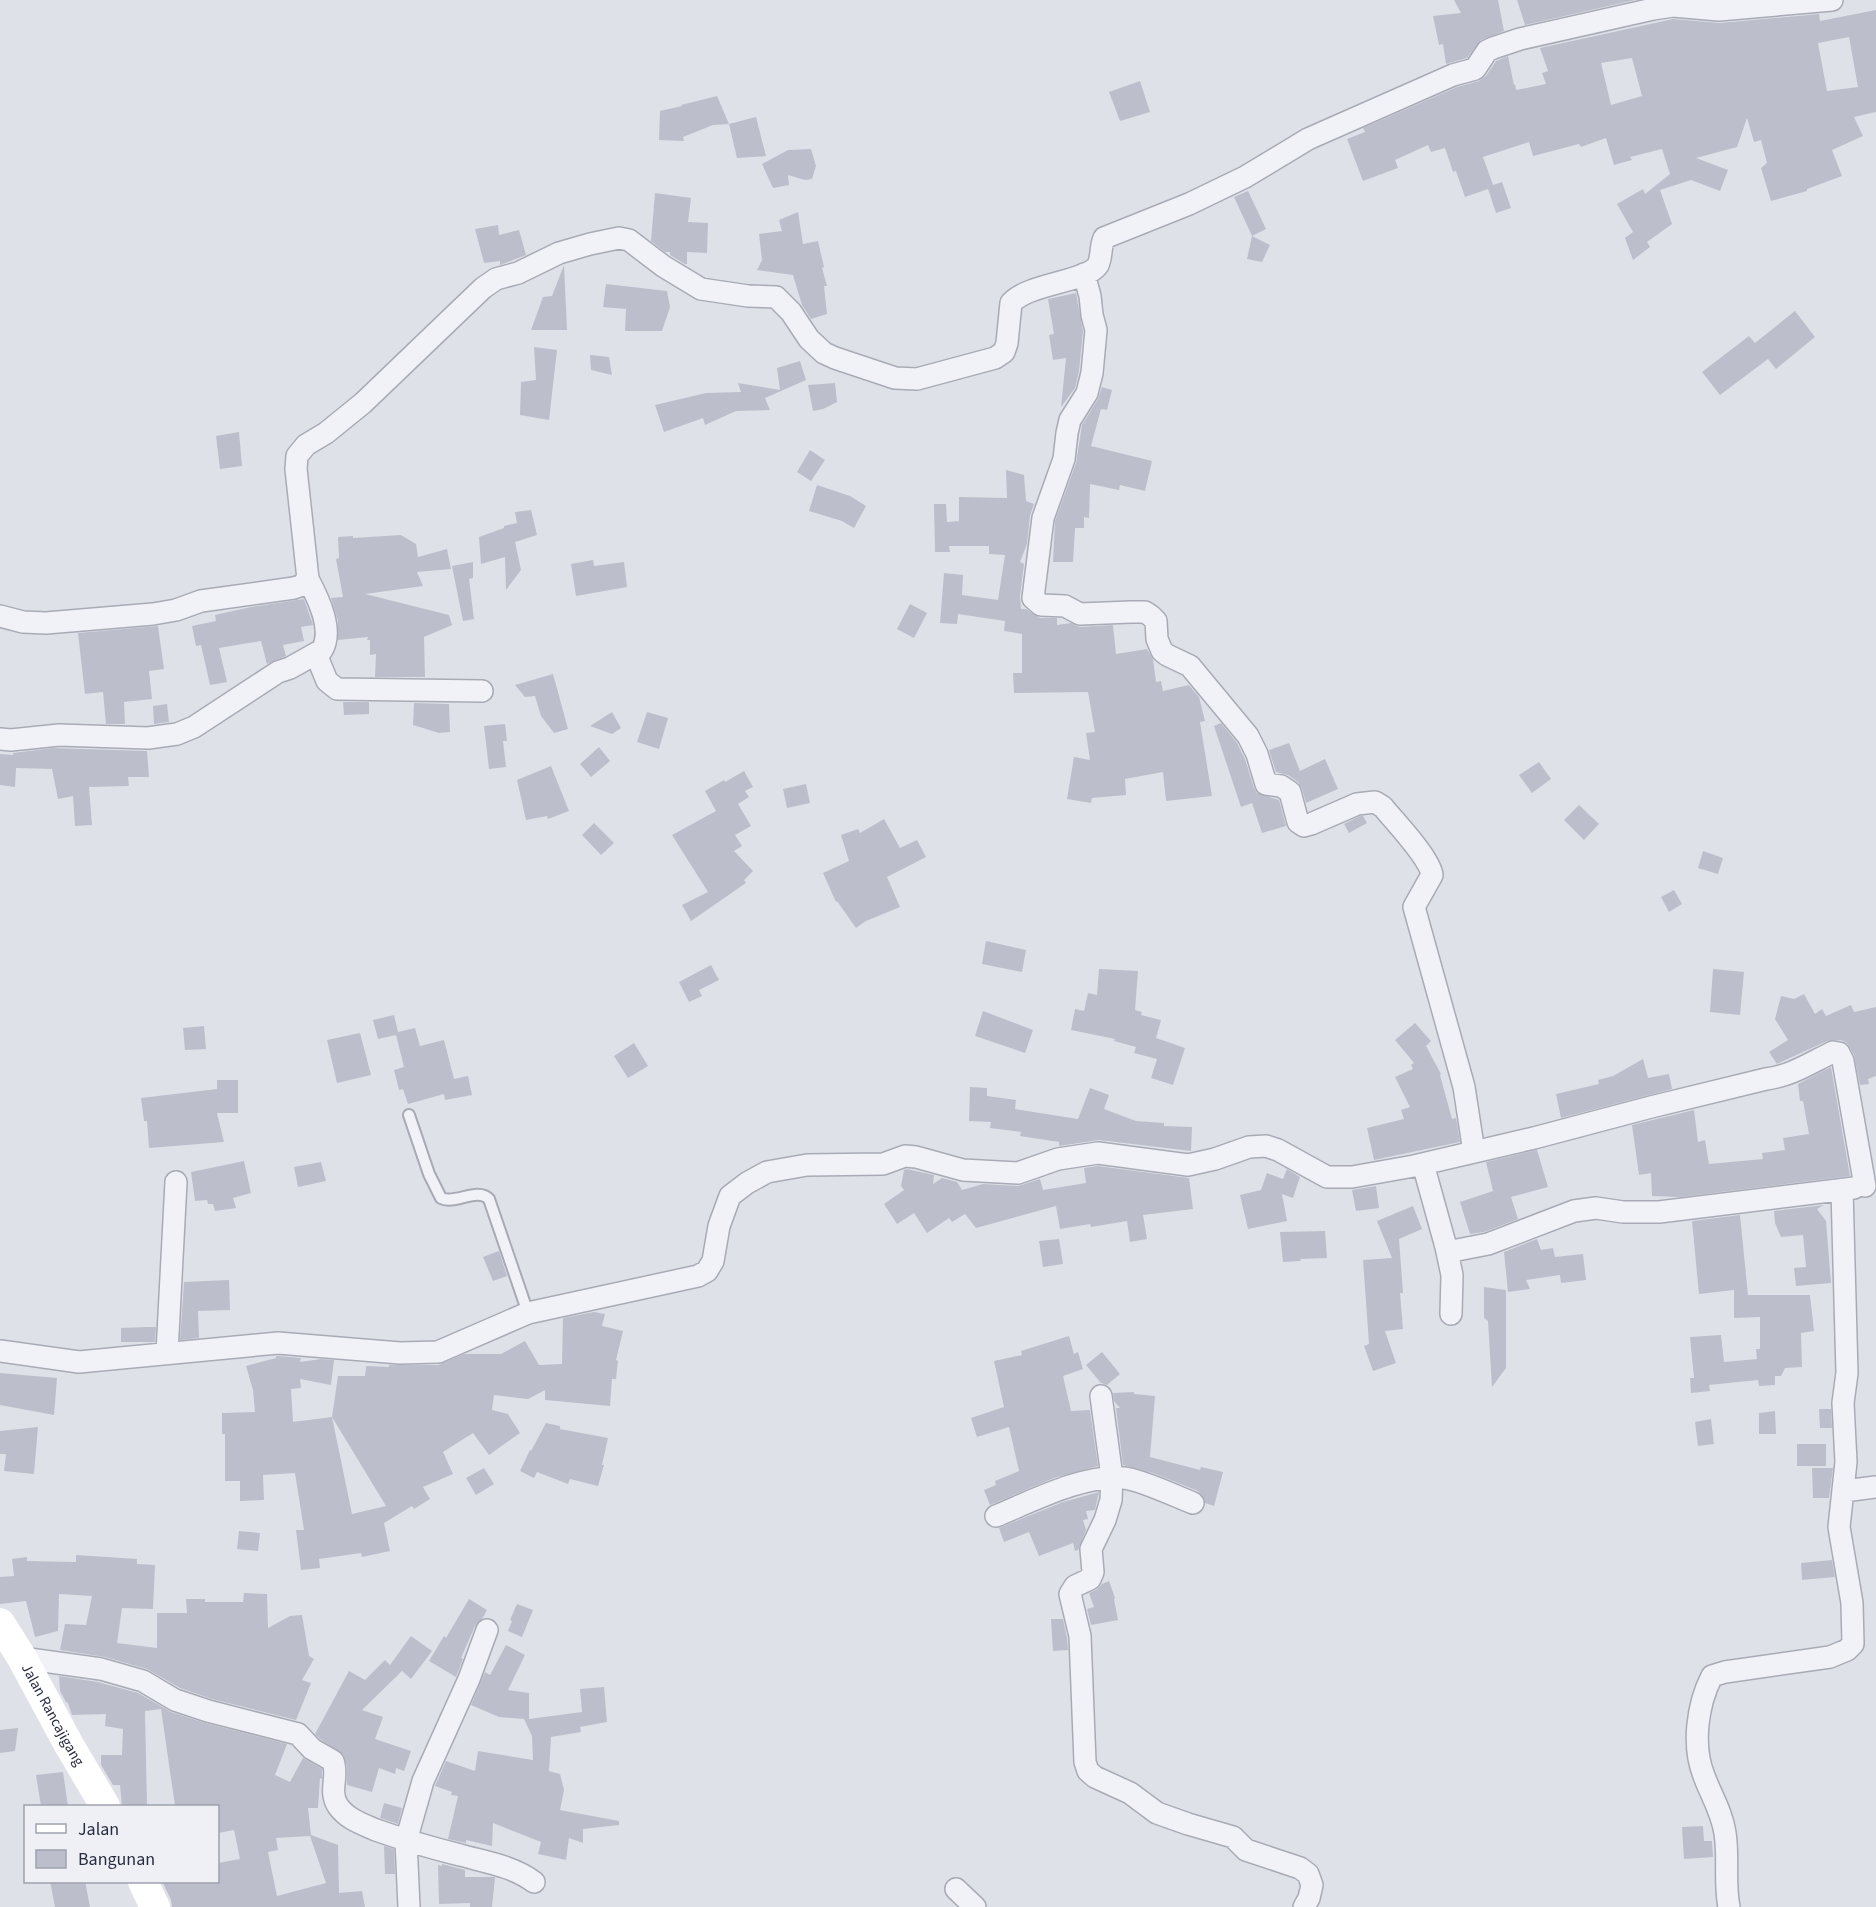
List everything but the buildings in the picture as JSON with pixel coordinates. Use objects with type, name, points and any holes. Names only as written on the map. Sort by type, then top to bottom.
[{"type":"main road","name":"Jalan Rancajigang","points":[[2,1628],[22,1658],[104,1805]]},
{"type":"main road","points":[[144,1883],[155,1907]]},
{"type":"street","points":[[0,739],[59,735],[148,738],[177,734],[194,727],[278,672],[316,654],[325,646],[326,632],[319,600],[308,579],[296,469],[297,456],[306,445],[326,433],[391,378],[421,346],[483,288],[496,279],[518,273],[559,253],[590,243],[619,238],[629,240],[663,266],[701,289],[737,295],[776,297],[791,312],[809,339],[824,353],[895,378],[910,380],[927,377],[995,358],[1004,352],[1011,303],[1042,286],[1090,272],[1098,265],[1100,246],[1104,238],[1189,204],[1245,177],[1308,139],[1453,75],[1475,69],[1487,51],[1493,48],[1520,39],[1673,6],[1719,10],[1832,0]]},
{"type":"street","points":[[1084,274],[1096,330],[1092,373],[1087,393],[1071,420],[1067,433],[1065,459],[1042,518],[1034,598],[1041,605],[1065,606],[1080,614],[1145,612],[1156,621],[1157,639],[1162,651],[1167,656],[1190,666],[1248,736],[1257,754],[1266,784],[1281,786],[1290,792],[1298,822],[1304,826],[1357,804],[1375,802],[1383,807],[1425,858],[1432,875],[1414,907],[1464,1087],[1474,1152]]},
{"type":"street","points":[[0,616],[23,622],[46,623],[153,614],[201,601],[294,588],[302,585],[308,579]]},
{"type":"street","points":[[316,654],[327,681],[336,688],[482,691]]},
{"type":"street","points":[[0,1351],[79,1362],[278,1344],[400,1353],[438,1352],[528,1312],[698,1276],[707,1271],[713,1261],[719,1226],[730,1196],[767,1172],[807,1165],[883,1164],[905,1156],[963,1170],[1018,1173],[1058,1159],[1098,1153],[1188,1165],[1215,1159],[1249,1147],[1266,1146],[1328,1177],[1352,1177],[1423,1164],[1781,1077],[1833,1052],[1839,1053],[1843,1061],[1871,1186],[1659,1212],[1623,1212],[1596,1208],[1574,1211],[1488,1244],[1447,1252]]},
{"type":"street","points":[[1423,1164],[1452,1275],[1451,1314]]},
{"type":"street","points":[[167,1353],[176,1182]]},
{"type":"street","points":[[1730,1907],[1726,1890],[1725,1833],[1719,1809],[1698,1755],[1702,1699],[1712,1676],[1725,1672],[1830,1657],[1847,1650],[1853,1644],[1852,1603],[1839,1527],[1846,1462],[1843,1403],[1847,1373],[1842,1190]]},
{"type":"street","points":[[1101,1396],[1112,1477],[1111,1500],[1105,1520],[1091,1549],[1093,1572],[1090,1579],[1075,1586],[1070,1594],[1080,1636],[1085,1762],[1088,1771],[1095,1777],[1130,1793],[1156,1813],[1233,1837],[1246,1850],[1300,1868],[1308,1874],[1312,1885],[1310,1898],[1304,1907]]},
{"type":"street","points":[[996,1516],[1072,1486],[1112,1477],[1127,1478],[1193,1503]]},
{"type":"street","points":[[1844,1491],[1876,1487]]},
{"type":"street","points":[[409,1907],[406,1841],[423,1781],[469,1679],[487,1630]]},
{"type":"street","points":[[22,1658],[111,1672],[143,1681],[175,1700],[208,1712],[298,1734],[312,1749],[333,1761],[335,1773],[333,1794],[338,1806],[354,1821],[406,1841],[502,1866],[534,1882]]},
{"type":"street","points":[[956,1889],[975,1907]]},
{"type":"lane","points":[[409,1115],[429,1174],[441,1198],[448,1200],[481,1194],[489,1199],[528,1312]]}]
